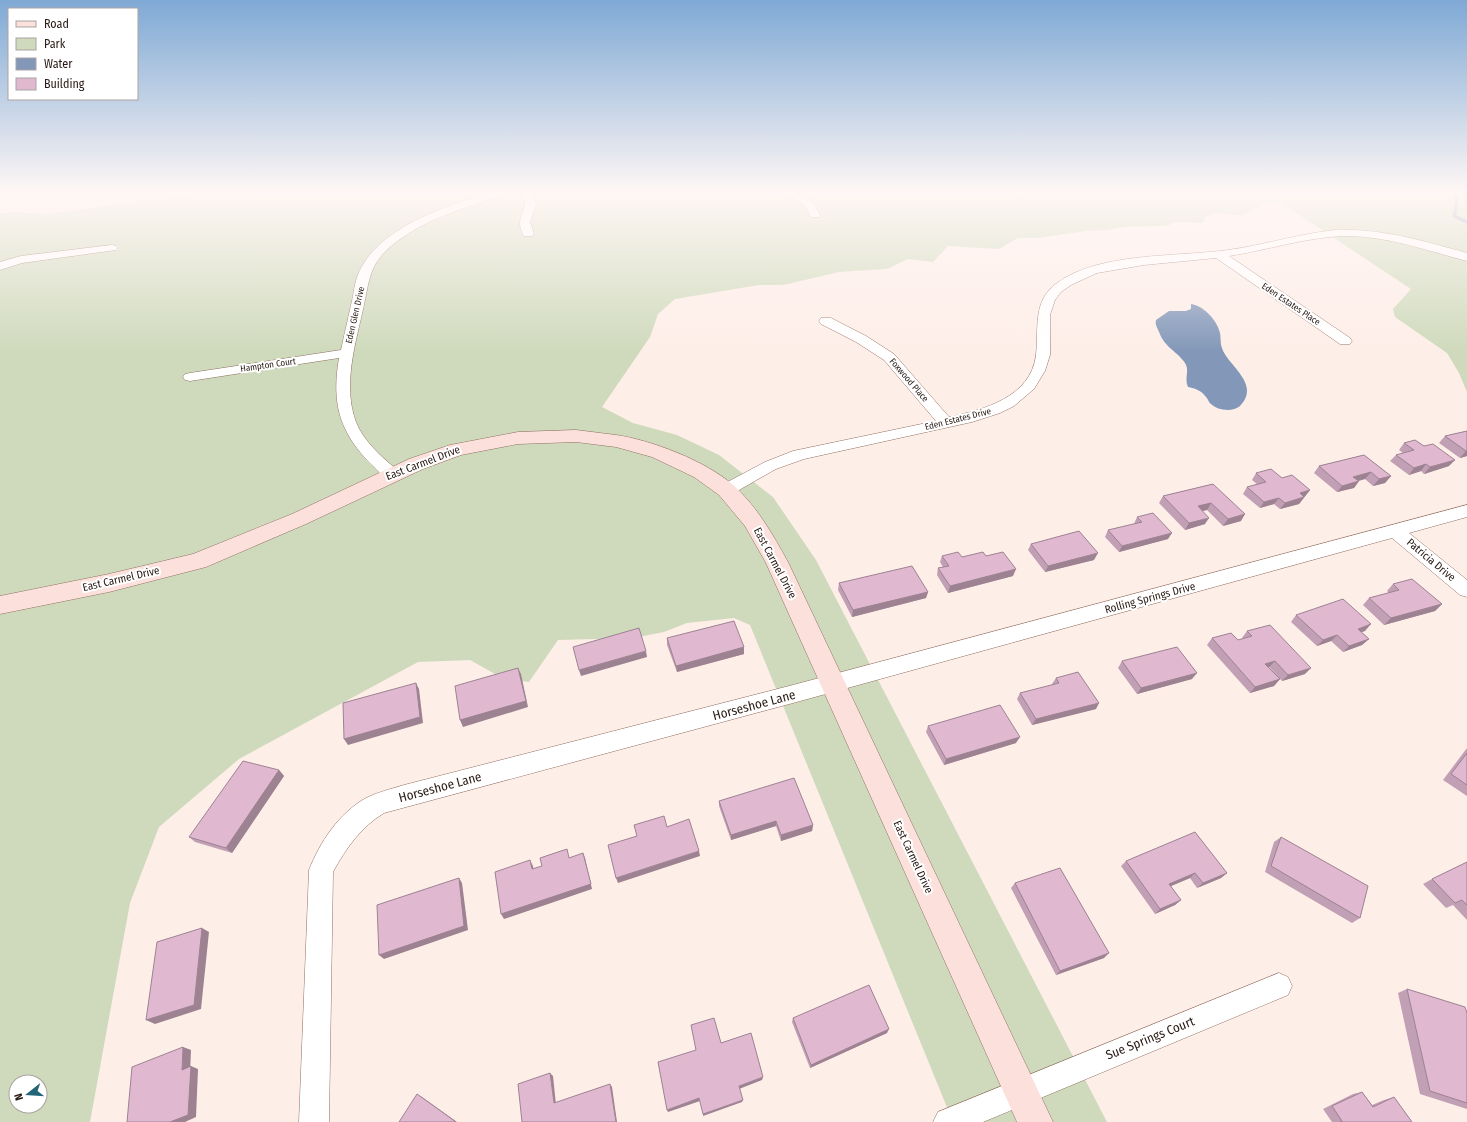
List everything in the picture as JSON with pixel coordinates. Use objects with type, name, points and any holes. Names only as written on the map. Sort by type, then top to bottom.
[{"type":"street","name":"Eden Glen Drive","points":[[385,246],[378,252],[365,271],[347,353],[344,396],[348,421],[363,447],[391,474]]},
{"type":"street","name":"Eden Estates Drive","points":[[726,490],[763,468],[798,455],[969,418],[994,410],[1020,395],[1038,372],[1043,355],[1042,326],[1046,306],[1053,293],[1068,281],[1092,270],[1122,264],[1218,254],[1266,246]]},
{"type":"street","name":"Eden Estates Drive","points":[[1432,246],[1467,257]]},
{"type":"street","points":[[0,266],[20,260],[112,248]]},
{"type":"street","name":"Eden Estates Place","points":[[1218,254],[1345,341]]},
{"type":"street","name":"Foxwood Place","points":[[826,321],[861,339],[888,357],[946,423]]},
{"type":"street","name":"Hampton Court","points":[[190,377],[347,353]]},
{"type":"street","name":"East Carmel Drive","points":[[0,605],[109,584],[198,561],[299,519],[391,474],[458,449],[518,438],[576,436],[617,441],[659,453],[701,472],[726,490],[753,521],[777,562],[1035,1122]]},
{"type":"street","name":"Rolling Springs Drive","points":[[832,683],[1467,511]]},
{"type":"street","name":"Patricia Drive","points":[[1394,530],[1467,590]]},
{"type":"street","name":"Horseshoe Lane","points":[[314,1122],[321,870],[335,844],[358,818],[376,805],[432,788],[832,683]]},
{"type":"street","name":"Sue Springs Court","points":[[1021,1093],[1075,1069],[1279,986]]},
{"type":"street","points":[[948,1122],[1021,1093]]},
{"type":"green space","points":[[0,246],[948,246],[933,262],[908,259],[887,269],[839,272],[783,285],[759,285],[675,299],[658,314],[650,337],[602,407],[633,423],[677,435],[719,455],[773,497],[816,560],[1107,1122],[953,1122],[750,625],[734,618],[687,623],[664,632],[633,638],[558,640],[529,682],[504,679],[470,660],[418,662],[239,759],[159,827],[130,903],[90,1122],[0,1122]]},
{"type":"green space","points":[[954,246],[1004,246],[999,249]]},
{"type":"green space","points":[[1347,246],[1467,246],[1467,392],[1459,373],[1447,353],[1395,317],[1393,309],[1411,289]]},
{"type":"water","points":[[1191,304],[1196,305],[1209,314],[1216,323],[1220,335],[1221,346],[1245,382],[1247,390],[1246,398],[1237,408],[1226,410],[1218,408],[1210,403],[1200,391],[1188,387],[1185,363],[1164,342],[1157,327],[1156,320],[1169,311],[1186,311],[1191,309]]},
{"type":"building","points":[[1467,431],[1467,451],[1445,436]]},
{"type":"building","points":[[1415,440],[1424,446],[1433,444],[1455,460],[1430,467],[1426,464],[1414,468],[1396,455],[1414,450],[1404,443]]},
{"type":"building","points":[[1364,455],[1391,476],[1379,479],[1371,472],[1353,477],[1359,481],[1342,486],[1319,466]]},
{"type":"building","points":[[1271,469],[1282,478],[1292,475],[1310,490],[1300,493],[1304,497],[1285,503],[1279,498],[1264,502],[1247,487],[1266,482],[1256,473]]},
{"type":"building","points":[[1213,484],[1245,514],[1228,519],[1211,503],[1198,506],[1209,518],[1189,523],[1163,496]]},
{"type":"building","points":[[1153,513],[1172,533],[1122,546],[1108,530],[1142,522],[1137,517]]},
{"type":"building","points":[[1079,531],[1098,553],[1048,566],[1031,544]]},
{"type":"building","points":[[958,552],[962,557],[983,552],[986,556],[1003,552],[1016,569],[950,586],[938,568],[949,566],[942,556]]},
{"type":"building","points":[[912,566],[928,592],[853,610],[839,583]]},
{"type":"building","points":[[1412,579],[1442,604],[1391,618],[1369,598],[1399,590],[1393,584]]},
{"type":"building","points":[[1343,599],[1371,624],[1358,629],[1369,639],[1349,646],[1337,635],[1323,640],[1296,615]]},
{"type":"building","points":[[734,621],[744,647],[676,666],[667,638]]},
{"type":"building","points":[[1270,625],[1311,668],[1288,675],[1275,661],[1265,664],[1280,679],[1255,687],[1212,638],[1231,633],[1238,640],[1252,636],[1247,631]]},
{"type":"building","points":[[639,628],[646,651],[579,670],[573,647]]},
{"type":"building","points":[[1177,647],[1197,673],[1141,688],[1122,661]]},
{"type":"building","points":[[518,668],[526,701],[460,720],[455,686]]},
{"type":"building","points":[[1078,672],[1099,703],[1036,719],[1020,693],[1059,683],[1056,678]]},
{"type":"building","points":[[416,683],[420,717],[344,739],[343,703]]},
{"type":"building","points":[[1000,705],[1020,737],[946,759],[928,726]]},
{"type":"building","points":[[1467,753],[1467,785],[1451,774]]},
{"type":"building","points":[[243,761],[279,770],[226,848],[189,837]]},
{"type":"building","points":[[794,778],[813,825],[781,835],[776,821],[731,835],[719,801]]},
{"type":"building","points":[[664,816],[667,827],[689,819],[699,851],[616,878],[608,845],[637,836],[634,825]]},
{"type":"building","points":[[1195,832],[1227,873],[1203,883],[1195,873],[1169,884],[1181,900],[1160,909],[1126,861]]},
{"type":"building","points":[[1281,837],[1368,886],[1360,918],[1271,866]]},
{"type":"building","points":[[567,849],[569,858],[583,853],[591,884],[501,914],[495,872],[530,860],[532,869],[542,866],[540,858]]},
{"type":"building","points":[[1467,862],[1467,905],[1462,900],[1455,903],[1432,879]]},
{"type":"building","points":[[1060,868],[1109,953],[1060,971],[1015,883]]},
{"type":"building","points":[[459,878],[464,926],[379,955],[377,905]]},
{"type":"building","points":[[202,928],[194,1005],[146,1020],[157,942]]},
{"type":"building","points":[[869,985],[889,1029],[811,1065],[793,1018]]},
{"type":"building","points":[[1407,989],[1465,1007],[1467,1013],[1467,1103],[1430,1091]]},
{"type":"building","points":[[714,1018],[721,1043],[751,1033],[763,1077],[739,1086],[743,1100],[703,1114],[699,1098],[667,1110],[658,1062],[696,1050],[691,1025]]},
{"type":"building","points":[[183,1047],[182,1070],[191,1066],[188,1115],[170,1122],[127,1122],[132,1067]]},
{"type":"building","points":[[550,1073],[554,1103],[610,1084],[616,1122],[522,1122],[518,1084]]},
{"type":"building","points":[[1362,1092],[1373,1107],[1394,1097],[1412,1122],[1340,1122],[1342,1121],[1332,1106]]},
{"type":"building","points":[[417,1094],[456,1122],[399,1122]]}]
